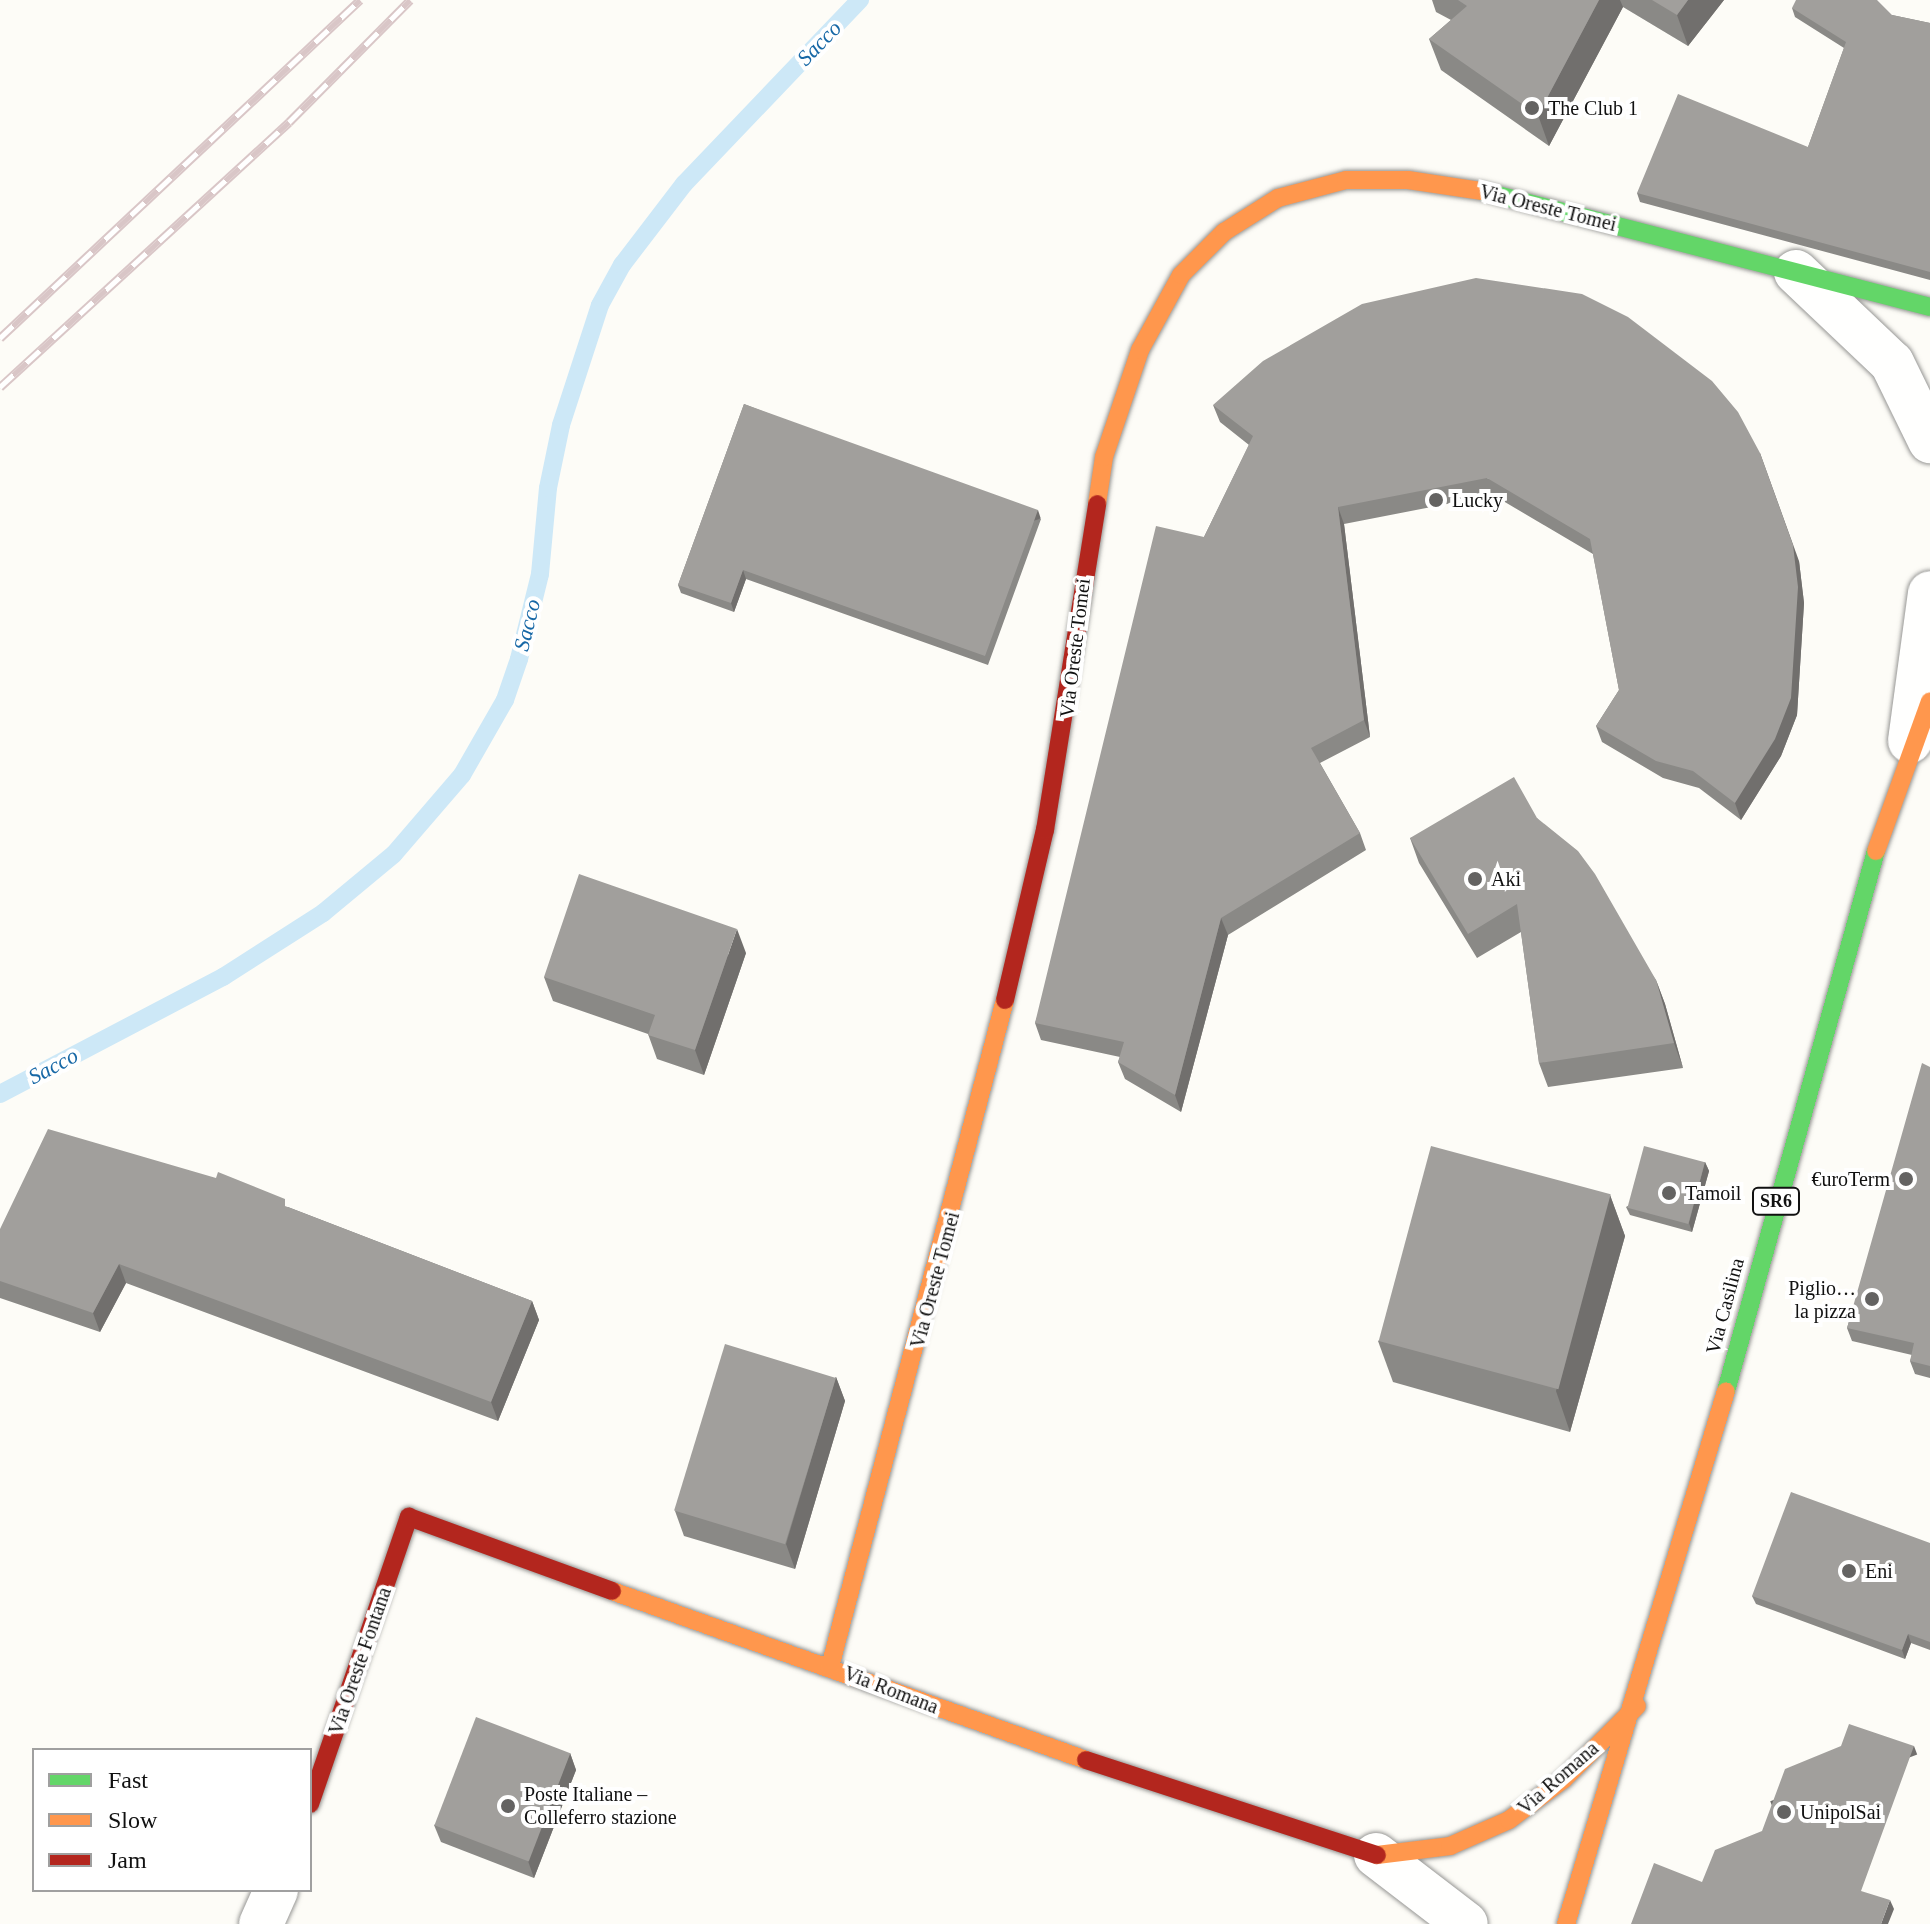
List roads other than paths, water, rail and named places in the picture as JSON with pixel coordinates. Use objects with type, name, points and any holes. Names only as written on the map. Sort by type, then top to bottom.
[{"type":"street","name":"Via Oreste Tomei","points":[[830,1667],[973,1137],[1045,830],[1104,457],[1140,350],[1181,275],[1224,232],[1278,198],[1313,186],[1379,179],[1488,192],[1930,307]]},
{"type":"street","name":"Via Oreste Tomei","points":[[1796,272],[1892,363],[1930,441]]},
{"type":"street","points":[[1907,759],[1930,593]]},
{"type":"street","name":"Via Casilina","points":[[1566,1924],[1637,1706],[1802,1103],[1907,759],[1930,701]]},
{"type":"street","name":"Via Romana","points":[[409,1517],[1270,1824],[1376,1855],[1466,1924]]},
{"type":"street","name":"Via Oreste Fontana","points":[[312,1798],[409,1517]]},
{"type":"street","name":"Via Romana","points":[[1376,1855],[1450,1846],[1509,1820],[1564,1779],[1637,1706]]},
{"type":"street","points":[[261,1924],[275,1892]]},
{"type":"waterway","name":"Sacco","points":[[0,1094],[223,977],[323,913],[394,854],[462,775],[505,700],[519,659],[540,574],[548,488],[561,425],[600,305],[622,265],[684,184],[860,0]]},
{"type":"railway","points":[[0,338],[360,0]]},
{"type":"railway","points":[[0,387],[289,122],[410,0]]},
{"type":"place","name":"The Club 1","points":[[1532,108]]},
{"type":"place","name":"Lucky","points":[[1436,500]]},
{"type":"place","name":"Aki","points":[[1475,879]]},
{"type":"place","name":"€uroTerm","points":[[1906,1179]]},
{"type":"place","name":"Tamoil","points":[[1669,1193]]},
{"type":"place","name":"Piglio… la pizza","points":[[1872,1299]]},
{"type":"place","name":"Eni","points":[[1849,1571]]},
{"type":"place","name":"Poste Italiane – Colleferro stazione","points":[[508,1806]]},
{"type":"place","name":"UnipolSai","points":[[1784,1812]]}]
